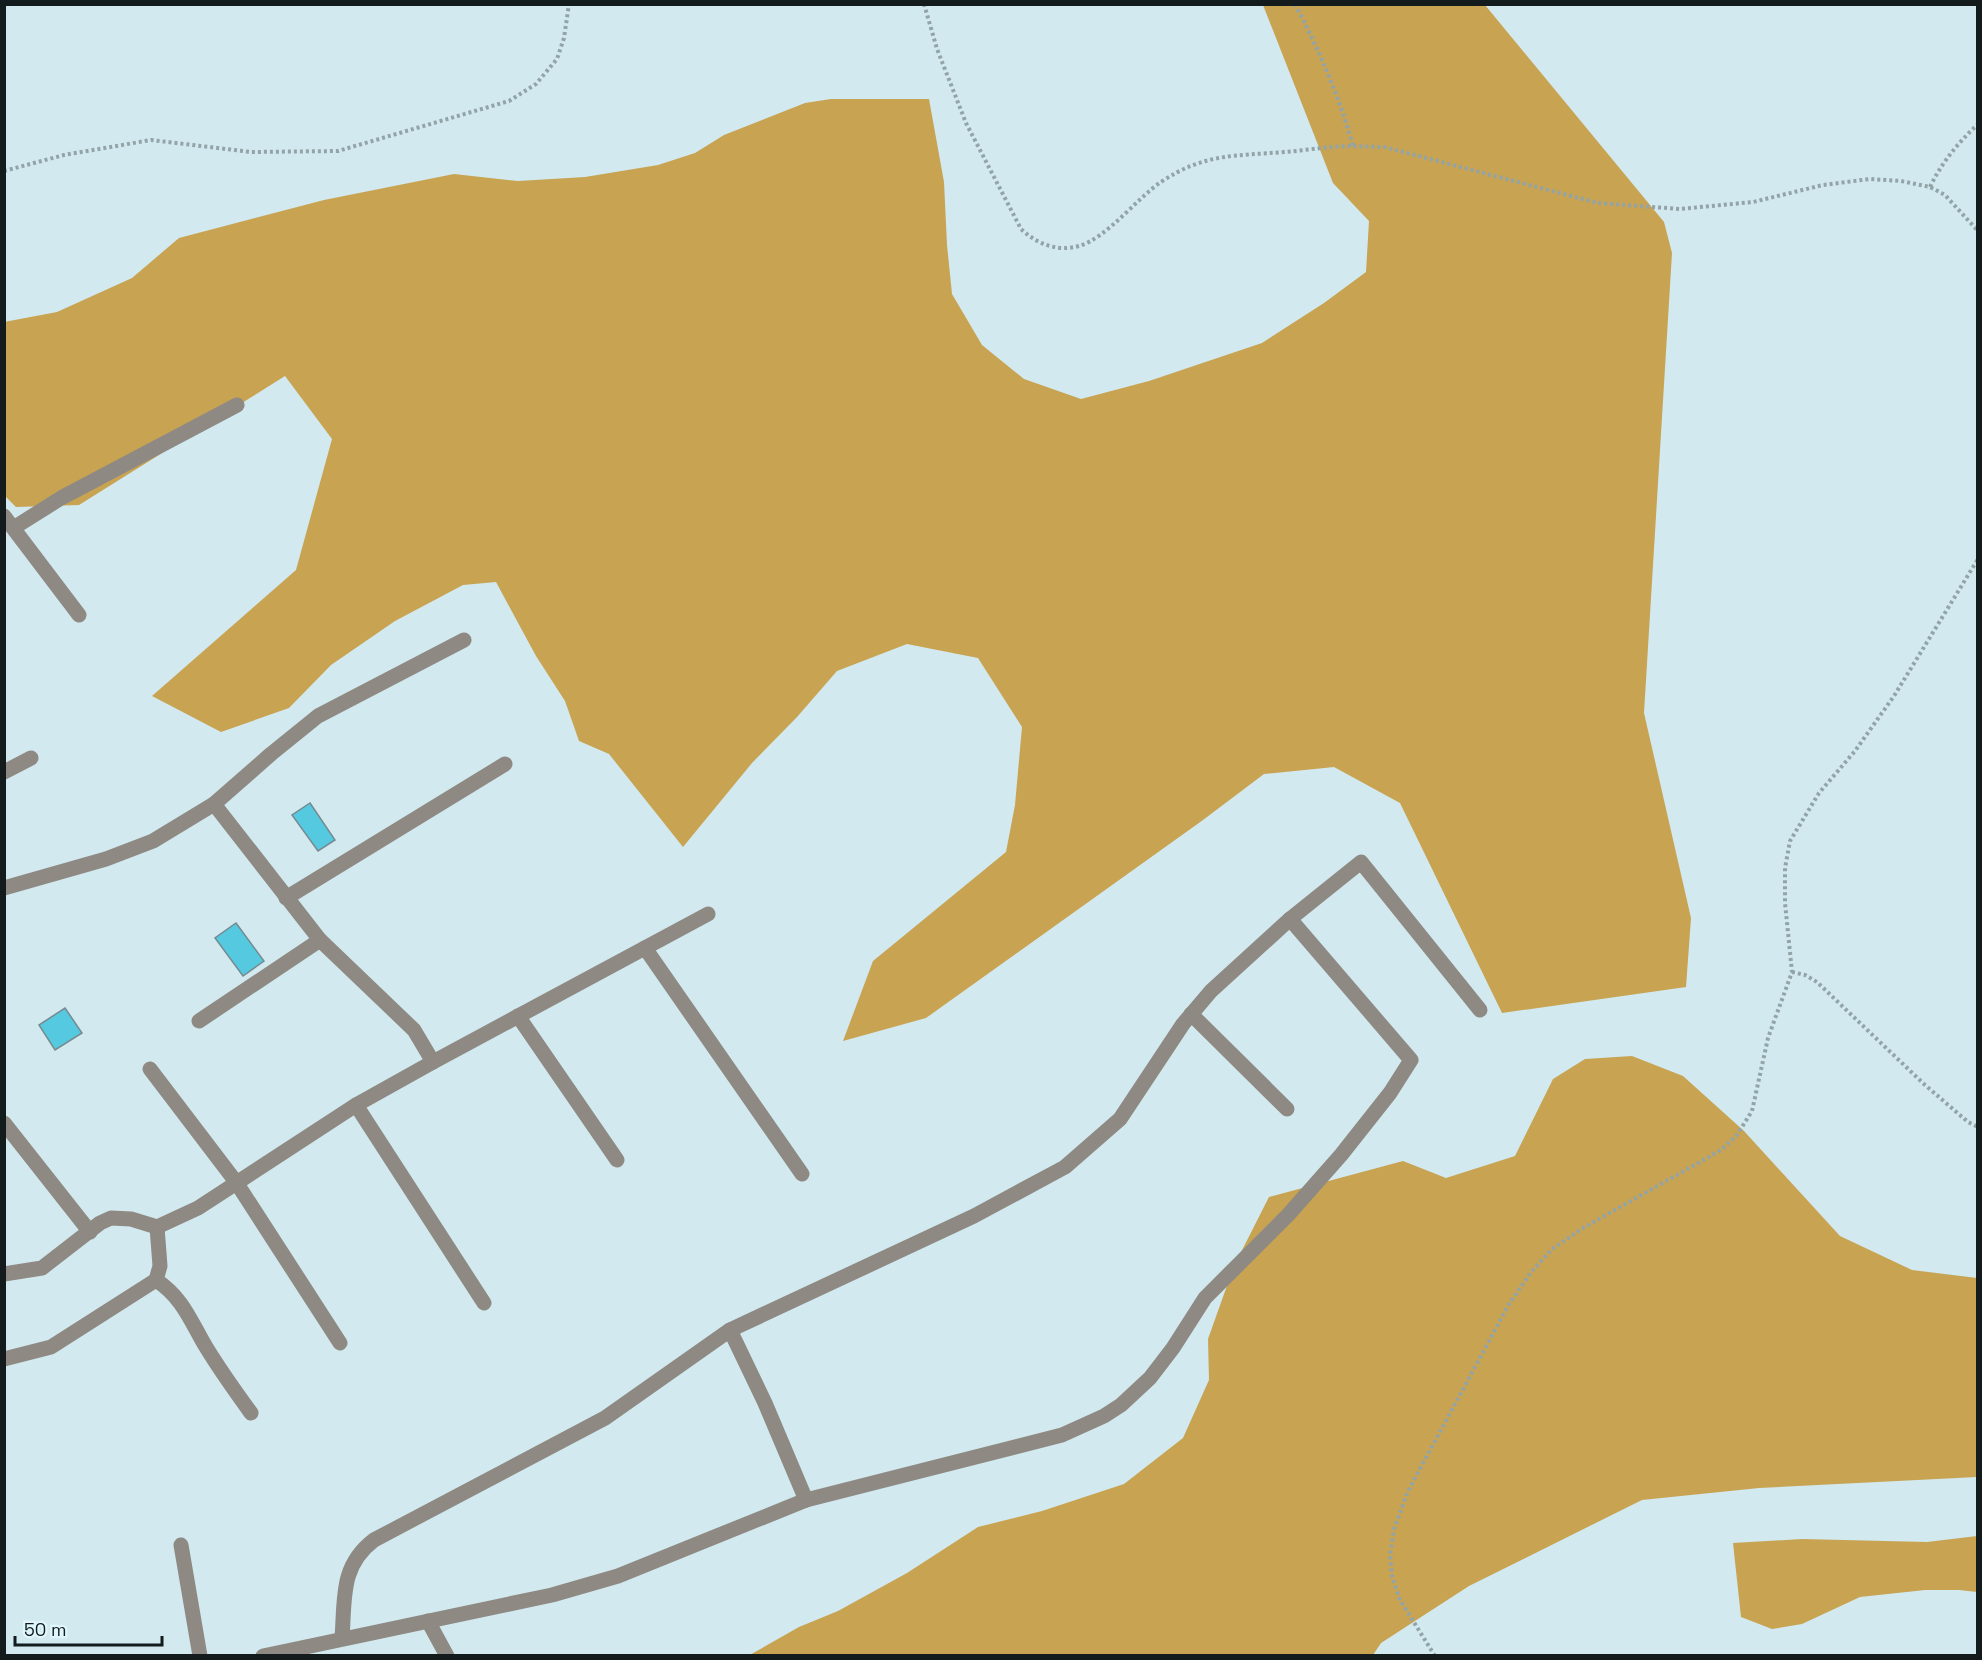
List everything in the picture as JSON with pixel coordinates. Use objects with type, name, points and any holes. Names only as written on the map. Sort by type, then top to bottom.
[{"type":"street","points":[[79,615],[10,522],[61,498],[237,405]]},
{"type":"street","points":[[4,888],[106,859],[153,842],[214,804],[318,716],[464,640]]},
{"type":"street","points":[[4,772],[31,758]]},
{"type":"street","points":[[286,898],[504,764]]},
{"type":"street","points":[[214,804],[320,940],[414,1030],[433,1062]]},
{"type":"street","points":[[342,1638],[347,1575],[356,1556],[374,1540],[605,1418],[730,1330],[974,1216],[1065,1167],[1120,1119],[1191,1014],[1211,992],[1290,919],[1361,862],[1480,1010]]},
{"type":"street","points":[[4,1274],[42,1268],[100,1222],[111,1218],[157,1227],[198,1208],[356,1105],[708,914]]},
{"type":"street","points":[[263,1656],[552,1595],[618,1576],[806,1500],[1045,1439],[1071,1431],[1104,1416],[1121,1405],[1150,1378],[1173,1348],[1205,1298],[1288,1215],[1341,1155],[1390,1093],[1411,1060],[1290,919]]},
{"type":"street","points":[[199,1021],[320,940]]},
{"type":"street","points":[[645,948],[802,1174]]},
{"type":"street","points":[[1191,1014],[1287,1109]]},
{"type":"street","points":[[518,1016],[617,1160]]},
{"type":"street","points":[[150,1069],[236,1182],[340,1343]]},
{"type":"street","points":[[356,1105],[484,1303]]},
{"type":"street","points":[[4,1123],[90,1232]]},
{"type":"street","points":[[4,1359],[51,1347],[156,1280],[160,1266],[157,1227]]},
{"type":"street","points":[[156,1280],[183,1304],[219,1368],[251,1413]]},
{"type":"street","points":[[730,1330],[765,1403],[806,1500]]},
{"type":"street","points":[[181,1545],[201,1656]]},
{"type":"street","points":[[428,1621],[447,1656]]},
{"type":"path","points":[[4,171],[64,155],[151,140],[251,152],[338,151],[508,101],[536,84],[557,59],[564,38],[569,4]]},
{"type":"path","points":[[924,4],[950,86],[983,159],[1021,229],[1028,236],[1046,246],[1069,248],[1088,242],[1161,182],[1208,159],[1237,154],[1353,146],[1384,147],[1598,203],[1680,209],[1753,202],[1823,185],[1870,178],[1901,181],[1930,187],[1945,195],[1977,231]]},
{"type":"path","points":[[1295,4],[1336,91],[1353,146]]},
{"type":"path","points":[[1930,187],[1941,165],[1977,124]]},
{"type":"path","points":[[1435,1656],[1400,1600],[1392,1576],[1390,1555],[1394,1529],[1413,1481],[1509,1304],[1532,1271],[1552,1249],[1721,1150],[1737,1135],[1752,1111],[1768,1038],[1792,972],[1785,903],[1785,868],[1790,841],[1819,793],[1855,751],[1894,696],[1977,559]]},
{"type":"path","points":[[1792,972],[1805,975],[1817,982],[1925,1084],[1968,1122],[1977,1127]]},
{"type":"shaded area","points":[[1263,5],[1485,5],[1664,222],[1672,253],[1644,713],[1691,918],[1686,987],[1502,1013],[1400,803],[1334,767],[1264,774],[926,1018],[843,1041],[873,961],[1006,852],[1015,805],[1022,727],[978,658],[907,644],[837,671],[797,717],[752,763],[683,847],[609,754],[579,741],[565,701],[536,656],[496,582],[463,585],[395,621],[331,665],[289,708],[221,732],[152,696],[296,570],[332,439],[285,376],[79,505],[16,507],[5,496],[4,322],[57,312],[132,278],[179,238],[324,200],[454,174],[518,181],[585,177],[658,165],[695,153],[724,135],[805,103],[831,99],[929,99],[944,182],[952,294],[982,345],[1024,379],[1081,399],[1149,381],[1262,343],[1324,303],[1366,272],[1369,221],[1333,183]]},
{"type":"shaded area","points":[[1632,1056],[1683,1076],[1744,1131],[1840,1236],[1912,1270],[1977,1278],[1977,1477],[1759,1488],[1642,1500],[1469,1586],[1381,1643],[1373,1655],[748,1656],[799,1627],[838,1611],[907,1573],[978,1527],[1042,1511],[1124,1484],[1183,1438],[1209,1380],[1208,1339],[1234,1266],[1269,1197],[1403,1161],[1446,1178],[1515,1156],[1553,1079],[1585,1059]]},
{"type":"shaded area","points":[[1977,1536],[1977,1592],[1925,1590],[1860,1597],[1802,1624],[1772,1629],[1741,1617],[1733,1543],[1802,1539],[1927,1542]]},
{"type":"building","points":[[310,803],[335,840],[318,851],[292,815]]},
{"type":"building","points":[[236,923],[264,961],[243,976],[215,938]]},
{"type":"building","points":[[65,1008],[82,1033],[55,1050],[39,1025]]}]
